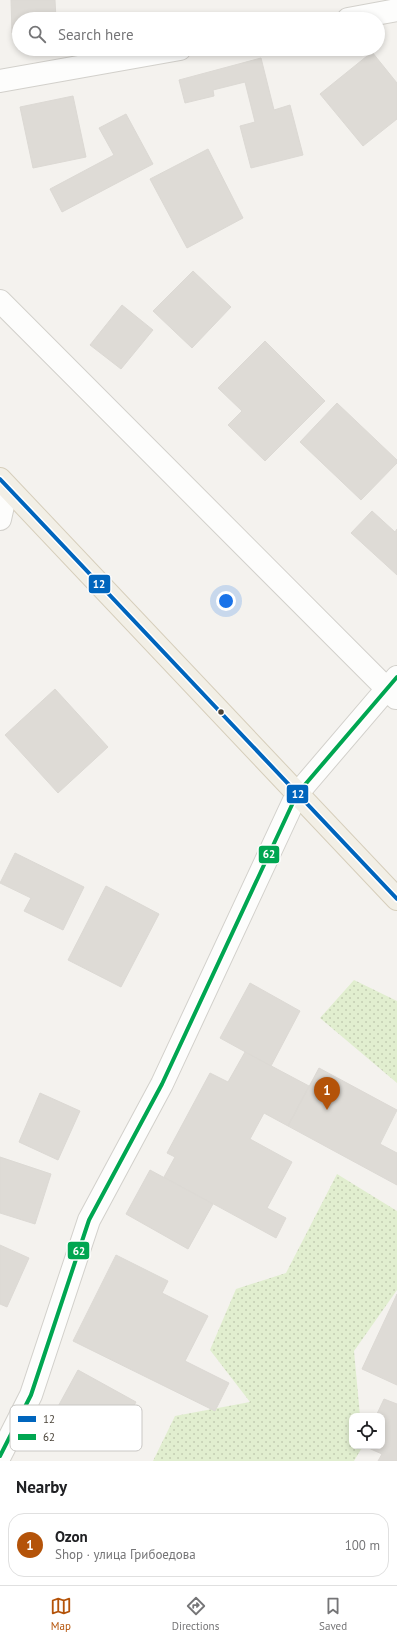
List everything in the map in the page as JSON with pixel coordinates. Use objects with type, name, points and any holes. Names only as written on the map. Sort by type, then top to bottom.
[{"type":"main road","points":[[4,483],[397,899]]},
{"type":"street","points":[[385,12],[397,10]]},
{"type":"street","points":[[0,81],[141,56]]},
{"type":"street","points":[[0,301],[393,689],[297,794],[162,1084],[89,1220],[31,1395],[26,1405]]},
{"type":"street","points":[[0,519],[4,483]]},
{"type":"street","points":[[0,1456],[10,1436]]},
{"type":"green space","points":[[354,980],[397,1001],[397,1083],[320,1018]]},
{"type":"green space","points":[[337,1174],[397,1211],[397,1290],[354,1351],[360,1413],[349,1413],[349,1449],[361,1449],[354,1461],[153,1461],[175,1416],[250,1402],[210,1350],[236,1289],[286,1273]]},
{"type":"building","points":[[11,0],[55,0],[56,12],[12,12],[12,33]]},
{"type":"building","points":[[367,56],[375,56],[397,83],[397,119],[363,146],[320,94]]},
{"type":"building","points":[[261,58],[274,110],[290,105],[303,155],[251,168],[240,126],[255,122],[245,82],[213,90],[214,96],[185,103],[179,80]]},
{"type":"building","points":[[73,96],[86,157],[33,168],[20,107]]},
{"type":"building","points":[[126,114],[153,164],[62,212],[50,189],[114,155],[99,128]]},
{"type":"building","points":[[208,149],[243,218],[187,248],[150,179]]},
{"type":"building","points":[[193,271],[231,307],[192,348],[153,311]]},
{"type":"building","points":[[122,305],[153,330],[121,369],[90,345]]},
{"type":"building","points":[[265,341],[325,401],[265,461],[228,425],[242,411],[218,388]]},
{"type":"building","points":[[337,403],[397,460],[397,463],[361,500],[300,442]]},
{"type":"building","points":[[372,511],[395,532],[397,529],[397,575],[351,533]]},
{"type":"building","points":[[55,689],[108,747],[58,793],[5,735]]},
{"type":"building","points":[[15,853],[84,887],[63,930],[24,911],[31,898],[0,883]]},
{"type":"building","points":[[106,886],[159,914],[121,987],[68,960]]},
{"type":"building","points":[[250,983],[300,1011],[271,1066],[220,1038]]},
{"type":"building","points":[[245,1052],[309,1086],[288,1126],[264,1113],[250,1139],[292,1162],[267,1208],[286,1218],[276,1238],[164,1177],[175,1157],[167,1153],[210,1073],[228,1082]]},
{"type":"building","points":[[319,1068],[397,1110],[380,1144],[397,1153],[397,1185],[288,1126]]},
{"type":"building","points":[[40,1093],[80,1111],[58,1160],[19,1142]]},
{"type":"building","points":[[0,1157],[51,1174],[35,1224],[0,1213]]},
{"type":"building","points":[[150,1170],[213,1204],[188,1249],[126,1214]]},
{"type":"building","points":[[0,1245],[29,1258],[7,1307],[0,1304]]},
{"type":"building","points":[[116,1255],[168,1281],[162,1293],[208,1316],[185,1361],[229,1383],[215,1411],[73,1341]]},
{"type":"building","points":[[397,1294],[397,1385],[362,1369]]},
{"type":"building","points":[[78,1370],[136,1402],[134,1405],[59,1405]]},
{"type":"building","points":[[384,1399],[397,1404],[397,1461],[378,1461],[382,1454],[371,1449],[385,1449],[385,1413],[377,1413]]},
{"type":"transit line","name":"12","points":[[0,479],[397,899]]},
{"type":"transit line","name":"62","points":[[26,1405],[31,1395],[89,1220],[162,1084],[297,794],[397,677]]},
{"type":"transit line","name":"62","points":[[0,1456],[10,1436]]},
{"type":"place","name":"Ozon","points":[[327,1110]]}]
